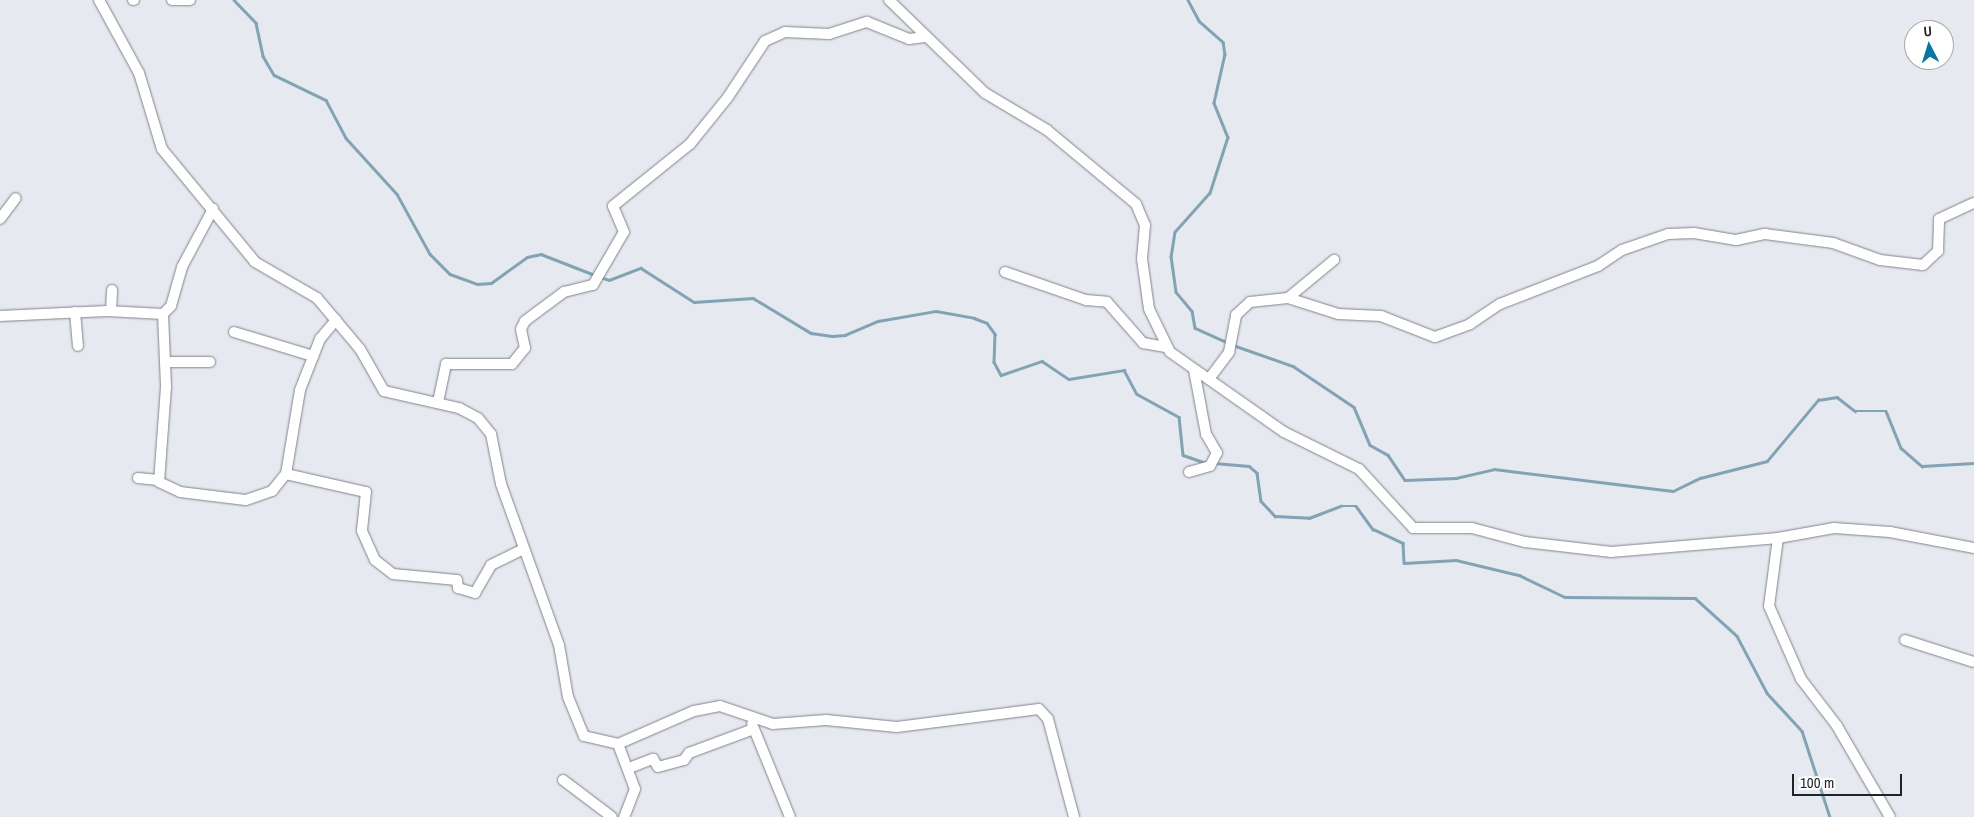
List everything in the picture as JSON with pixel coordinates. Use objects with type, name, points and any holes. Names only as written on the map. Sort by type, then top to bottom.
[{"type":"street","points":[[172,0],[190,0]]},
{"type":"street","points":[[889,0],[925,37],[985,93],[1047,130],[1136,204],[1144,225],[1142,253],[1150,309],[1166,347],[1194,370],[1284,432],[1359,469],[1416,529],[1472,528],[1525,542],[1612,552],[1778,538],[1834,528],[1974,548]]},
{"type":"street","points":[[104,2],[144,86],[162,149],[262,270],[305,289],[336,320],[360,349],[384,391],[438,402],[472,414],[491,434],[499,477],[522,550],[559,645],[580,731],[589,739],[618,744],[704,708],[724,706],[773,724],[826,720],[906,728],[1039,709],[1048,720],[1074,817]]},
{"type":"street","points":[[438,402],[446,364],[517,361],[525,348],[523,324],[564,292],[589,288],[595,282],[624,232],[613,206],[690,144],[770,36],[785,32],[829,34],[870,22],[909,39],[925,37]]},
{"type":"street","points":[[0,219],[16,198]]},
{"type":"street","points":[[1208,379],[1229,352],[1236,315],[1244,305],[1288,298],[1338,314],[1381,316],[1435,337],[1470,324],[1500,304],[1598,266],[1640,242],[1668,234],[1694,233],[1736,240],[1765,234],[1833,243],[1880,260],[1923,265],[1938,251],[1938,219],[1974,203]]},
{"type":"street","points":[[212,209],[182,267],[171,306],[163,314],[165,362],[158,480],[162,487],[180,492],[246,500],[272,491],[286,474],[294,410],[313,356],[336,320]]},
{"type":"street","points":[[1288,298],[1334,260]]},
{"type":"street","points":[[1005,272],[1086,300],[1107,302],[1143,343],[1166,347]]},
{"type":"street","points":[[111,311],[112,290]]},
{"type":"street","points":[[0,316],[111,311],[163,314]]},
{"type":"street","points":[[75,312],[78,346]]},
{"type":"street","points":[[234,332],[313,356]]},
{"type":"street","points":[[165,362],[210,362]]},
{"type":"street","points":[[1189,472],[1210,466],[1218,453],[1206,434],[1194,370]]},
{"type":"street","points":[[286,474],[366,492],[362,531],[375,560],[393,574],[414,572],[457,580],[458,588],[475,592],[491,565],[522,550]]},
{"type":"street","points":[[138,478],[158,480]]},
{"type":"street","points":[[1778,538],[1769,606],[1801,679],[1837,726],[1890,817]]},
{"type":"street","points":[[1905,640],[1974,662]]},
{"type":"street","points":[[749,716],[790,817]]},
{"type":"street","points":[[629,768],[653,759],[658,767],[684,760],[689,753],[754,729]]},
{"type":"street","points":[[618,744],[629,768],[634,795],[624,817]]},
{"type":"street","points":[[563,780],[612,817]]},
{"type":"waterway","points":[[234,0],[256,23],[263,56],[274,75],[326,100],[346,138],[397,194],[430,254],[450,274],[477,284],[491,283],[527,257],[541,254],[595,275]]},
{"type":"waterway","points":[[1188,0],[1199,21],[1223,42],[1225,54],[1214,103],[1228,137],[1210,193],[1175,232],[1171,256],[1176,292],[1192,311],[1195,328],[1228,343]]},
{"type":"waterway","points":[[600,277],[609,280],[641,268],[694,302],[753,298],[811,333],[832,336],[845,335],[878,321],[936,311],[974,318],[987,323],[995,334],[994,362],[1001,375],[1042,361],[1069,379],[1124,370],[1137,394],[1179,417],[1183,455],[1206,463]]},
{"type":"waterway","points":[[1233,345],[1293,366],[1354,407],[1370,445],[1388,455],[1405,480],[1456,478],[1494,469],[1673,491],[1700,478],[1767,461],[1818,400],[1837,397],[1855,411],[1886,411],[1901,448],[1922,466],[1974,463]]},
{"type":"waterway","points":[[1214,463],[1249,466],[1257,473],[1261,501],[1275,516],[1309,518],[1341,506],[1356,506],[1373,529],[1403,543],[1404,563],[1456,560],[1519,575],[1565,597],[1695,598],[1737,636],[1767,693],[1802,731],[1830,817]]}]
